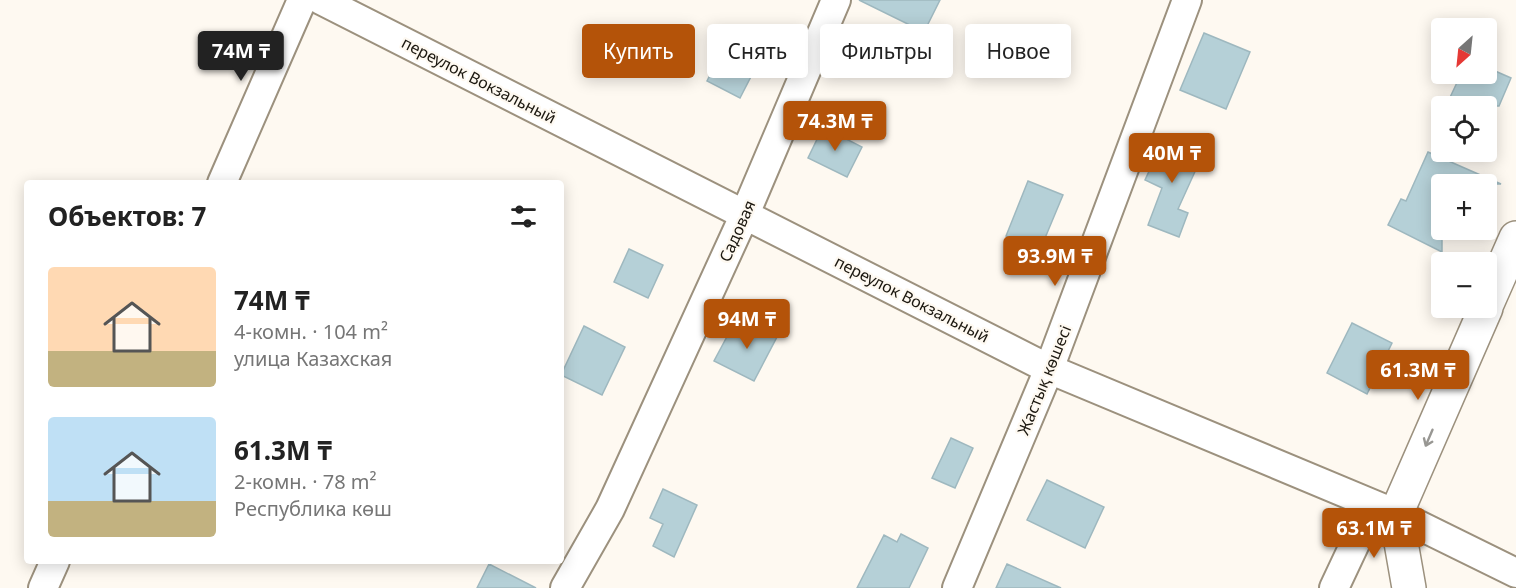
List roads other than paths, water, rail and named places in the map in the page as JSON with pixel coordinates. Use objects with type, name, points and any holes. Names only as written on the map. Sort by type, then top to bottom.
[{"type":"main road","points":[[1497,282],[1516,238]]},
{"type":"main road","points":[[1409,588],[1396,514],[1481,318]]},
{"type":"street","points":[[223,180],[302,0]]},
{"type":"street","name":"переулок Вокзальный","points":[[321,0],[1049,369],[1396,514],[1516,573]]},
{"type":"street","name":"Садовая","points":[[565,588],[610,509],[745,214],[836,0]]},
{"type":"street","name":"Жастық көшесі","points":[[957,588],[1049,369],[1187,0]]},
{"type":"street","points":[[1334,588],[1358,537],[1396,514]]},
{"type":"street","points":[[43,588],[54,564]]}]
